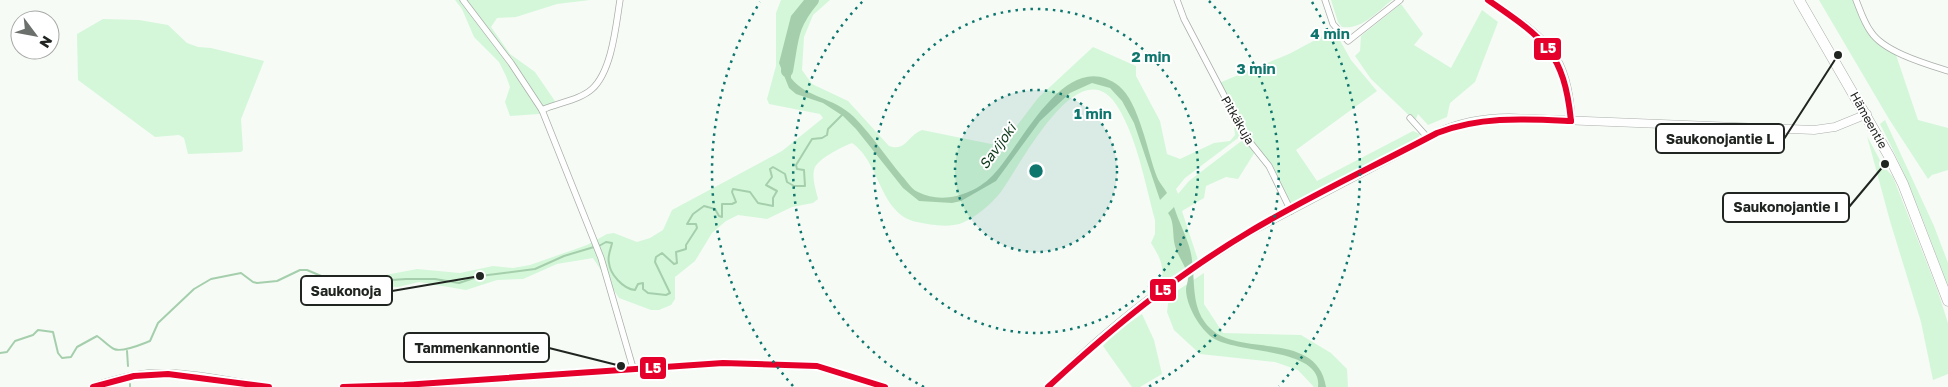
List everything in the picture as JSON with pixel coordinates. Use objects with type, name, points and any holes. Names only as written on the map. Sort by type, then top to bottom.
[{"type":"highway","name":"Hämeentie","points":[[1799,0],[1867,114],[1903,184],[1948,301]]},
{"type":"street","points":[[463,0],[511,63],[542,110],[598,251],[633,368]]},
{"type":"street","points":[[542,110],[592,89],[605,66],[611,49],[620,0]]},
{"type":"street","name":"Pitkäkuja","points":[[1177,0],[1184,19],[1241,129],[1269,166],[1291,211]]},
{"type":"street","points":[[1325,0],[1333,24],[1348,41],[1400,0]]},
{"type":"street","points":[[1488,0],[1543,41],[1556,56],[1565,75],[1571,121]]},
{"type":"street","points":[[1856,0],[1871,33],[1881,42],[1911,58],[1948,70]]},
{"type":"street","points":[[1048,387],[1110,330],[1199,264],[1251,231],[1428,138],[1460,124],[1481,119],[1814,130],[1835,127],[1867,114]]},
{"type":"street","points":[[1410,118],[1428,138]]},
{"type":"street","points":[[343,387],[433,383],[723,363],[817,366],[852,375],[885,387]]},
{"type":"street","points":[[93,387],[135,376],[163,374],[196,376],[268,387]]},
{"type":"shaded area","points":[[455,0],[590,0],[557,4],[516,17],[497,18],[491,27],[510,54],[535,72],[559,107],[539,114],[510,116],[505,102],[510,87],[506,76],[499,62],[474,37],[462,9]]},
{"type":"shaded area","points":[[781,0],[830,0],[813,15],[804,37],[802,70],[812,84],[848,101],[889,146],[899,147],[922,130],[996,145],[1003,144],[1038,98],[1093,47],[1136,66],[1136,76],[1160,121],[1167,154],[1180,159],[1214,143],[1230,141],[1235,135],[1234,125],[1236,123],[1242,135],[1185,178],[1176,189],[1178,194],[1189,181],[1244,139],[1255,152],[1238,179],[1226,177],[1206,186],[1204,198],[1182,211],[1198,260],[1161,283],[1161,262],[1151,243],[1155,234],[1155,220],[1131,135],[1119,109],[1104,92],[1087,90],[1070,99],[1053,116],[1036,137],[1000,193],[992,202],[962,223],[957,225],[928,224],[904,217],[887,199],[869,163],[862,152],[852,143],[827,156],[815,167],[814,179],[818,199],[813,203],[792,207],[767,219],[738,215],[726,221],[712,233],[695,261],[675,277],[675,299],[671,305],[659,310],[651,310],[619,298],[593,258],[557,264],[523,279],[497,280],[466,290],[419,282],[398,287],[380,286],[351,291],[346,294],[344,279],[370,278],[417,269],[460,273],[493,266],[513,268],[530,265],[587,245],[607,234],[614,233],[637,242],[650,238],[663,230],[672,210],[782,151],[823,118],[820,114],[769,104],[767,99],[776,66],[776,13]]},
{"type":"shaded area","points":[[804,0],[814,0],[801,18],[794,36],[791,56],[791,78],[804,90],[838,105],[854,117],[909,185],[918,192],[928,196],[948,197],[969,192],[978,187],[994,174],[1047,104],[1064,88],[1081,78],[1100,77],[1119,86],[1132,104],[1157,177],[1167,193],[1160,200],[1134,123],[1122,101],[1110,88],[1092,83],[1070,93],[1040,121],[996,181],[961,201],[952,203],[919,201],[903,188],[856,129],[843,116],[823,103],[796,94],[789,88],[779,63],[791,16]]},
{"type":"shaded area","points":[[1331,0],[1392,0],[1363,23],[1356,26],[1342,27],[1338,22]]},
{"type":"shaded area","points":[[1819,0],[1856,0],[1871,33],[1894,49],[1918,120],[1948,128],[1948,170],[1932,175],[1928,179],[1889,119]]},
{"type":"shaded area","points":[[1401,4],[1423,34],[1414,45],[1451,68],[1482,10],[1498,22],[1475,82],[1450,103],[1447,117],[1428,125],[1418,114],[1415,121],[1371,79],[1355,56],[1360,51],[1361,36]]},
{"type":"shaded area","points":[[103,19],[139,20],[168,25],[187,43],[264,61],[241,119],[243,150],[241,152],[188,154],[184,138],[179,135],[155,137],[78,80],[77,34]]},
{"type":"shaded area","points":[[1334,30],[1351,60],[1377,91],[1296,150],[1317,181],[1413,131],[1420,134],[1417,141],[1292,205],[1272,167],[1243,129],[1219,83],[1289,54]]},
{"type":"shaded area","points":[[1885,120],[1934,226],[1948,263],[1948,288],[1909,184],[1880,124]]},
{"type":"shaded area","points":[[1867,136],[1882,164],[1893,177],[1937,289],[1948,323],[1948,374],[1933,380],[1921,322],[1890,221]]},
{"type":"shaded area","points":[[1174,207],[1192,257],[1194,290],[1199,311],[1211,329],[1224,337],[1240,342],[1293,351],[1308,358],[1320,369],[1326,387],[1318,387],[1316,374],[1307,365],[1293,358],[1224,343],[1213,338],[1203,329],[1188,303],[1186,288],[1188,278],[1175,246],[1172,221],[1168,213]]},
{"type":"shaded area","points":[[1204,273],[1204,304],[1223,333],[1301,335],[1331,353],[1347,369],[1348,387],[1314,387],[1298,370],[1275,362],[1200,354],[1174,330],[1167,312],[1169,296]]},
{"type":"shaded area","points":[[1142,314],[1154,340],[1162,374],[1140,387],[1132,387],[1103,346],[1116,332]]},
{"type":"waterway","name":"Savijoki","points":[[787,71],[794,33],[800,18],[813,0]]},
{"type":"waterway","points":[[599,246],[606,242],[612,243],[608,258],[610,267],[618,280],[626,287],[635,290],[638,284],[643,283],[643,289],[648,293],[666,295],[670,293],[655,262],[656,257],[662,253],[674,264],[677,263],[676,252],[686,249],[686,245],[697,228],[696,224],[687,224],[693,214],[704,206],[715,209],[719,216],[722,217],[722,204],[736,202],[732,192],[733,189],[750,192],[758,203],[773,206],[773,198],[777,191],[766,185],[772,177],[770,169],[773,167],[785,174],[787,182],[794,186],[805,186],[804,170],[797,169],[796,165],[812,139],[822,138],[827,135],[828,129],[843,114]]},
{"type":"waterway","points":[[0,353],[7,352],[15,341],[33,335],[38,330],[53,332],[58,353],[62,358],[71,357],[77,347],[97,336],[114,349],[127,349],[137,346],[150,341],[158,323],[194,289],[211,279],[241,273],[257,283],[277,281],[300,270],[307,270],[333,281],[347,283],[406,279],[435,279],[459,283],[480,276],[535,269],[564,256],[594,247]]},
{"type":"waterway","points":[[127,351],[128,366]]},
{"type":"transit line","name":"L5","points":[[1488,0],[1523,25],[1548,48],[1563,78],[1571,121]]},
{"type":"transit line","name":"L5","points":[[1048,387],[1144,304],[1222,249],[1295,206],[1437,133],[1487,121],[1520,119],[1571,121]]},
{"type":"transit line","name":"L5","points":[[343,387],[404,385],[723,363],[817,366],[885,387]]},
{"type":"transit line","name":"L5","points":[[93,387],[134,376],[168,374],[269,387]]},
{"type":"place","name":"Saukonojantie L","points":[[1838,55]]},
{"type":"place","name":"Saukonojantie I","points":[[1885,164]]},
{"type":"place","name":"Saukonoja","points":[[480,276]]},
{"type":"place","name":"Tammenkannontie","points":[[621,366]]}]
